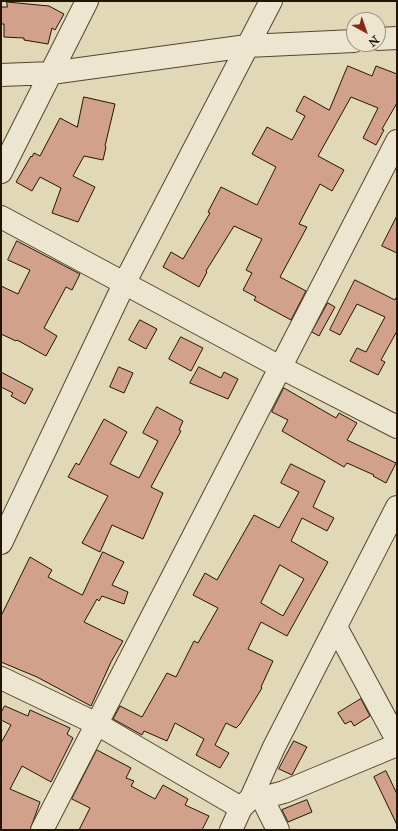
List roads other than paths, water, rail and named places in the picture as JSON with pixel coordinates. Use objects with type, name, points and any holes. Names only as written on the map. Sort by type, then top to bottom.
[{"type":"street","points":[[1,172],[87,1]]},
{"type":"street","points":[[1,543],[125,282],[271,1]]},
{"type":"street","points":[[386,39],[397,38]]},
{"type":"street","points":[[1,75],[51,73],[248,46],[346,40]]},
{"type":"street","points":[[42,830],[397,142]]},
{"type":"street","points":[[1,217],[125,282],[280,367],[397,426]]},
{"type":"street","points":[[231,830],[252,801],[274,747],[397,508]]},
{"type":"street","points":[[336,627],[397,740]]},
{"type":"street","points":[[1,678],[252,801],[278,830]]},
{"type":"street","points":[[252,801],[284,792],[397,745]]}]
